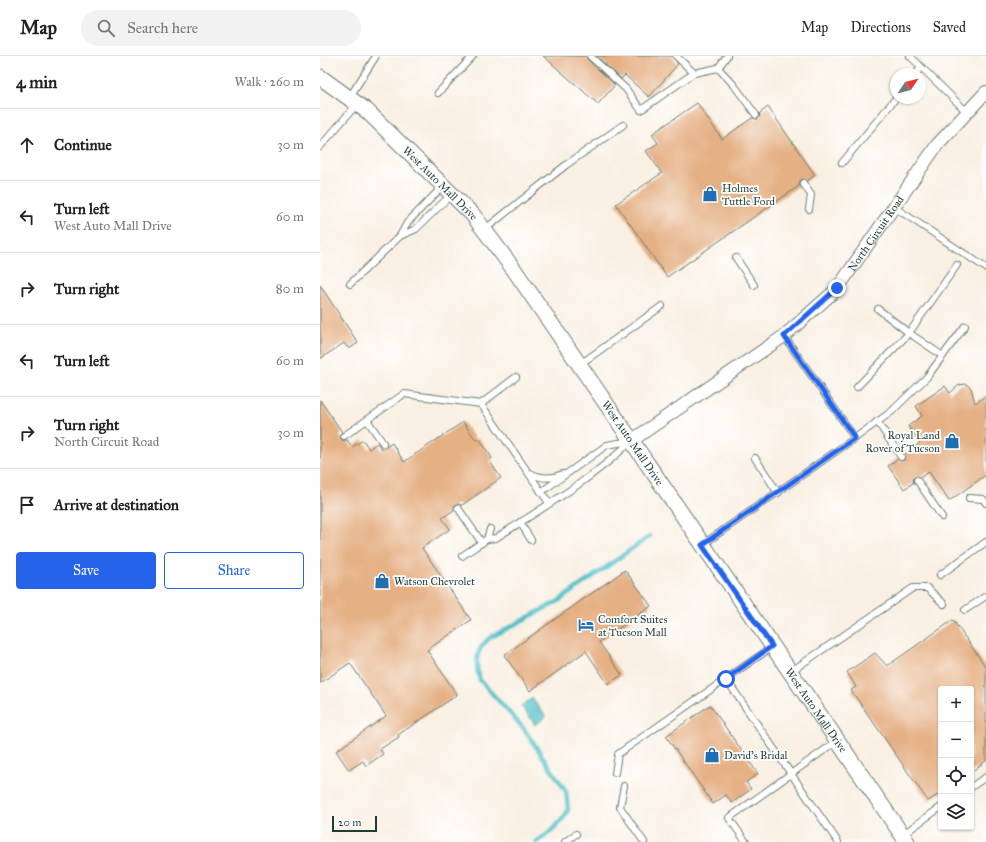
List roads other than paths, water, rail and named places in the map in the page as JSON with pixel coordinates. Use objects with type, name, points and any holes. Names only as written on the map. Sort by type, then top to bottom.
[{"type":"street","name":"West Auto Mall Drive","points":[[320,77],[367,111],[473,215],[515,271],[904,838]]},
{"type":"street","name":"North Circuit Road","points":[[631,441],[784,336],[837,288],[937,144],[986,92]]},
{"type":"lane","points":[[320,147],[353,101],[376,56]]},
{"type":"lane","points":[[438,93],[473,56]]},
{"type":"lane","points":[[590,56],[626,89],[641,110],[694,73],[718,68],[727,56]]},
{"type":"lane","points":[[676,56],[694,73]]},
{"type":"lane","points":[[910,56],[967,112]]},
{"type":"lane","points":[[718,68],[734,85],[756,115]]},
{"type":"lane","points":[[842,163],[891,104]]},
{"type":"lane","points":[[484,230],[566,165],[623,126]]},
{"type":"lane","points":[[803,183],[811,195],[809,209]]},
{"type":"lane","points":[[400,236],[416,229],[447,190]]},
{"type":"lane","points":[[350,284],[400,236],[407,223],[447,190]]},
{"type":"lane","points":[[894,207],[986,268]]},
{"type":"lane","points":[[736,258],[754,285]]},
{"type":"lane","points":[[857,387],[909,333],[957,266]]},
{"type":"lane","points":[[579,365],[662,306]]},
{"type":"lane","points":[[878,309],[909,333],[943,356]]},
{"type":"lane","points":[[702,545],[778,493],[891,412],[928,377],[965,326]]},
{"type":"lane","points":[[784,336],[855,438]]},
{"type":"lane","points":[[344,436],[404,394],[481,404],[516,377]]},
{"type":"lane","points":[[481,404],[529,472],[549,504]]},
{"type":"lane","points":[[367,420],[383,443]]},
{"type":"lane","points":[[877,422],[901,457]]},
{"type":"lane","points":[[542,492],[607,445],[631,441]]},
{"type":"lane","points":[[462,556],[484,541],[496,538],[549,504],[616,456],[631,441]]},
{"type":"lane","points":[[755,458],[778,493]]},
{"type":"lane","points":[[529,472],[538,477],[550,477],[558,476],[573,469]]},
{"type":"lane","points":[[917,480],[942,517]]},
{"type":"lane","points":[[969,498],[983,499],[986,503]]},
{"type":"lane","points":[[458,508],[484,541]]},
{"type":"lane","points":[[520,522],[531,540]]},
{"type":"lane","points":[[484,541],[490,529]]},
{"type":"lane","points":[[940,575],[986,542]]},
{"type":"lane","points":[[790,672],[913,588],[927,588],[944,604]]},
{"type":"lane","points":[[965,610],[986,596]]},
{"type":"lane","points":[[615,773],[618,754],[772,646]]},
{"type":"lane","points":[[726,679],[838,842]]},
{"type":"lane","points":[[746,842],[729,818],[838,741]]},
{"type":"lane","points":[[974,786],[986,777]]},
{"type":"lane","points":[[624,786],[620,807],[644,842]]},
{"type":"lane","points":[[904,838],[938,810]]},
{"type":"lane","points":[[565,842],[576,834]]},
{"type":"water","points":[[532,698],[546,717],[535,725],[521,706]]},
{"type":"waterway","points":[[536,842],[552,831],[565,816],[568,809],[566,791],[524,729],[480,680],[477,668],[479,651],[491,637],[557,602],[650,536]]},
{"type":"place","name":"Holmes Tuttle Ford","points":[[710,194]]},
{"type":"place","name":"Royal Land Rover of Tucson","points":[[952,441]]},
{"type":"place","name":"Watson Chevrolet","points":[[382,581]]},
{"type":"place","name":"Comfort Suites at Tucson Mall","points":[[586,625]]},
{"type":"place","name":"David's Bridal","points":[[712,755]]}]
